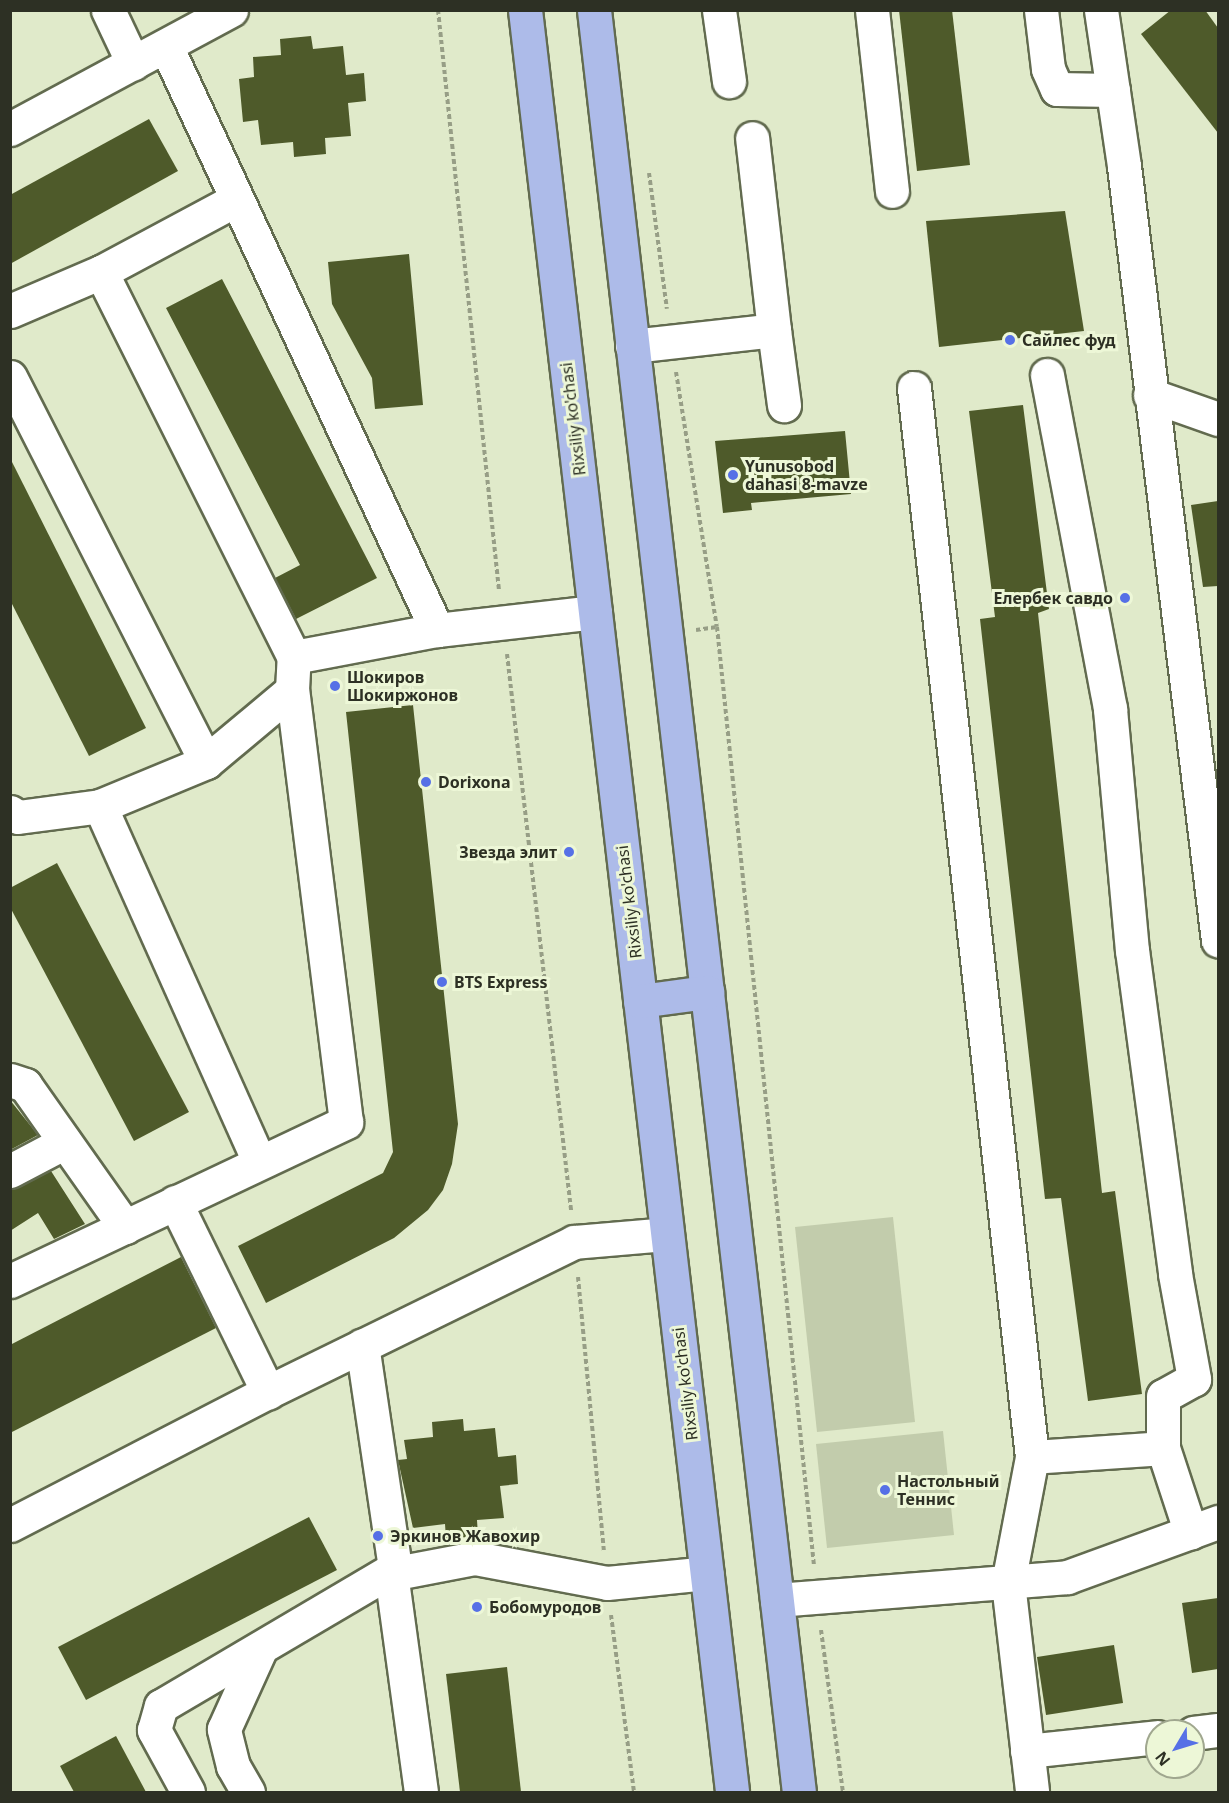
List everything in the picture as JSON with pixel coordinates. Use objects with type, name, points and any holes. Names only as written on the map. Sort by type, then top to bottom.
[{"type":"main road","name":"Rixsiliy ko'chasi","points":[[525,10],[732,1792]]},
{"type":"main road","points":[[599,11],[632,346],[799,1792]]},
{"type":"main road","points":[[640,1001],[706,992]]},
{"type":"street","points":[[108,10],[133,63]]},
{"type":"street","points":[[10,129],[231,10]]},
{"type":"street","points":[[719,10],[729,81]]},
{"type":"street","points":[[872,10],[892,191]]},
{"type":"street","points":[[1041,10],[1048,69],[1057,89],[1113,90]]},
{"type":"street","points":[[1101,10],[1113,90],[1218,940]]},
{"type":"street","points":[[166,45],[437,630]]},
{"type":"street","points":[[752,138],[784,405]]},
{"type":"street","points":[[10,311],[100,272],[237,199]]},
{"type":"street","points":[[10,1281],[346,1122],[292,690],[294,657],[100,272]]},
{"type":"street","points":[[632,346],[774,330]]},
{"type":"street","points":[[777,1600],[817,1595],[1067,1577],[1205,1527],[1163,1448],[1163,1396],[1206,1372],[1175,1274],[1132,950],[1110,710],[1047,375]]},
{"type":"street","points":[[10,377],[206,762]]},
{"type":"street","points":[[914,388],[1032,1457],[1008,1583],[1032,1792]]},
{"type":"street","points":[[1150,395],[1218,419]]},
{"type":"street","points":[[294,657],[437,630],[595,612]]},
{"type":"street","points":[[10,812],[18,817],[100,806],[206,762],[292,690]]},
{"type":"street","points":[[100,806],[259,1162]]},
{"type":"street","points":[[10,1080],[26,1085],[124,1227]]},
{"type":"street","points":[[10,1171],[65,1142]]},
{"type":"street","points":[[175,1202],[268,1392]]},
{"type":"street","points":[[10,1525],[268,1392],[574,1242],[668,1234]]},
{"type":"street","points":[[362,1345],[395,1568],[391,1574],[421,1792]]},
{"type":"street","points":[[1032,1457],[1163,1448]]},
{"type":"street","points":[[188,1792],[154,1730],[155,1717],[161,1706],[259,1652],[391,1574],[475,1558],[607,1583],[707,1572]]},
{"type":"street","points":[[248,1792],[233,1766],[224,1729],[259,1652]]},
{"type":"street","points":[[1027,1751],[1145,1738]]},
{"type":"path","points":[[438,10],[502,621],[574,1242],[607,1583],[634,1792]]},
{"type":"path","points":[[648,164],[671,341],[717,627],[817,1595],[843,1792]]},
{"type":"green space","points":[[893,1217],[915,1422],[817,1432],[795,1227]]},
{"type":"green space","name":"Настольный Теннис","points":[[943,1431],[954,1535],[827,1548],[816,1444]]},
{"type":"building","points":[[899,10],[952,10],[970,165],[917,171]]},
{"type":"building","points":[[1171,10],[1205,10],[1218,28],[1218,133],[1141,34]]},
{"type":"building","points":[[311,36],[313,49],[343,46],[346,75],[364,73],[366,101],[348,103],[351,136],[325,138],[326,154],[294,157],[293,142],[261,145],[258,120],[243,122],[239,79],[254,77],[253,57],[281,55],[280,39]]},
{"type":"building","points":[[149,119],[178,171],[10,264],[10,195]]},
{"type":"building","points":[[1065,211],[1084,331],[939,347],[926,221]]},
{"type":"building","points":[[409,254],[423,405],[375,409],[372,378],[332,304],[328,262]]},
{"type":"building","points":[[222,279],[377,578],[296,619],[275,578],[300,565],[166,308]]},
{"type":"building","points":[[1023,405],[1049,609],[1038,613],[1102,1193],[1115,1191],[1142,1394],[1088,1401],[1061,1198],[1045,1199],[980,619],[995,617],[969,411]]},
{"type":"building","points":[[845,431],[851,494],[751,503],[752,510],[723,513],[715,441]]},
{"type":"building","points":[[10,458],[146,728],[89,756],[10,600]]},
{"type":"building","points":[[1218,501],[1218,586],[1203,587],[1191,505]]},
{"type":"building","points":[[413,705],[458,1124],[452,1164],[443,1190],[428,1210],[394,1238],[266,1303],[238,1246],[383,1173],[393,1152],[346,712]]},
{"type":"building","points":[[57,863],[189,1112],[134,1141],[10,907],[10,888]]},
{"type":"building","points":[[10,1100],[38,1135],[10,1150]]},
{"type":"building","points":[[51,1171],[85,1224],[54,1239],[38,1213],[10,1231],[10,1190]]},
{"type":"building","points":[[181,1257],[216,1328],[10,1433],[10,1345]]},
{"type":"building","points":[[463,1419],[464,1431],[495,1428],[498,1457],[516,1455],[518,1484],[500,1486],[504,1518],[477,1520],[478,1536],[446,1539],[445,1524],[413,1528],[398,1460],[407,1459],[404,1440],[433,1437],[432,1422]]},
{"type":"building","points":[[309,1517],[337,1570],[86,1700],[58,1647]]},
{"type":"building","points":[[1218,1598],[1218,1669],[1192,1673],[1182,1603]]},
{"type":"building","points":[[1114,1645],[1123,1703],[1046,1715],[1037,1657]]},
{"type":"building","points":[[507,1667],[521,1792],[460,1792],[446,1674]]},
{"type":"building","points":[[116,1736],[146,1792],[74,1792],[60,1766]]},
{"type":"place","name":"Сайлес фуд","points":[[1010,340]]},
{"type":"place","name":"Yunusobod dahasi 8-mavze","points":[[733,475]]},
{"type":"place","name":"Елербек савдо","points":[[1125,598]]},
{"type":"place","name":"Шокиров Шокиржонов","points":[[335,686]]},
{"type":"place","name":"Dorixona","points":[[426,782]]},
{"type":"place","name":"Звезда элит","points":[[569,852]]},
{"type":"place","name":"BTS Express","points":[[442,982]]},
{"type":"place","name":"Настольный Теннис","points":[[885,1490]]},
{"type":"place","name":"Эркинов Жавохир","points":[[378,1536]]},
{"type":"place","name":"Бобомуродов","points":[[477,1607]]}]
